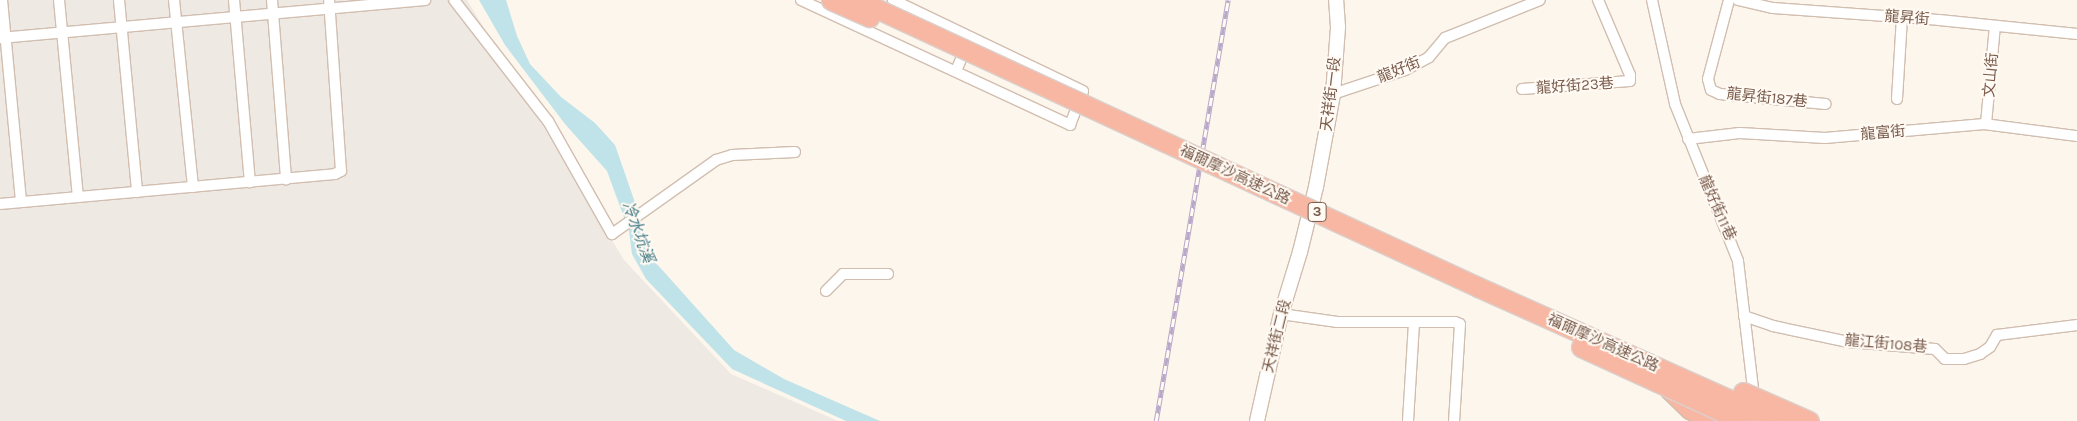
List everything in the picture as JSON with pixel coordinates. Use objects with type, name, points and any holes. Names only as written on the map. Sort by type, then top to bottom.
[{"type":"highway","name":"福爾摩沙高速公路","points":[[858,0],[1478,287],[1778,421]]},
{"type":"highway","name":"福爾摩沙高速公路","points":[[831,4],[1742,421]]},
{"type":"highway","points":[[1478,287],[1606,336],[1809,421]]},
{"type":"highway","points":[[1666,387],[1690,409],[1713,421]]},
{"type":"street","points":[[2,0],[3,37],[21,202]]},
{"type":"street","points":[[59,0],[78,198]]},
{"type":"street","points":[[119,0],[137,192]]},
{"type":"street","points":[[174,0],[193,187]]},
{"type":"street","points":[[234,0],[250,182]]},
{"type":"street","points":[[272,0],[286,179]]},
{"type":"street","points":[[3,37],[273,14],[330,4],[425,0]]},
{"type":"street","points":[[454,0],[548,121],[612,234],[716,160],[732,155],[795,152]]},
{"type":"street","points":[[801,0],[831,4],[956,71],[1070,124],[1083,91],[893,0]]},
{"type":"street","name":"天祥街一段","points":[[1300,252],[1316,187],[1333,94],[1338,27],[1336,0]]},
{"type":"street","name":"龍好街","points":[[1333,94],[1405,70],[1429,57],[1446,38],[1540,0]]},
{"type":"street","name":"龍好街23巷","points":[[1522,90],[1630,82],[1630,75],[1598,0]]},
{"type":"street","name":"龍好街11巷","points":[[1652,0],[1675,104],[1738,261],[1742,276],[1744,316],[1757,421]]},
{"type":"street","name":"龍昇街187巷","points":[[1729,0],[1708,79],[1711,90],[1720,94],[1826,104]]},
{"type":"street","name":"龍昇街","points":[[1738,0],[1773,8],[2077,34]]},
{"type":"street","points":[[0,204],[286,179],[336,174],[342,171],[330,4]]},
{"type":"street","points":[[1898,99],[1902,18]]},
{"type":"street","name":"文山街","points":[[1986,124],[1995,26]]},
{"type":"street","points":[[956,71],[970,36]]},
{"type":"street","name":"龍富街","points":[[1688,138],[1740,133],[1825,138],[1986,124],[2077,136]]},
{"type":"street","name":"天祥街二段","points":[[1257,421],[1282,314],[1300,252]]},
{"type":"street","points":[[826,292],[843,274],[888,274]]},
{"type":"street","points":[[1282,314],[1337,322],[1455,322],[1460,324],[1454,421]]},
{"type":"street","name":"龍江街108巷","points":[[1744,316],[1773,326],[1848,342],[1935,349],[1945,359],[1964,359],[1980,354],[1990,347],[1997,335],[2077,324]]},
{"type":"street","points":[[1408,421],[1414,323]]},
{"type":"shaded area","points":[[0,0],[467,0],[624,260],[731,374],[838,421],[0,421]]},
{"type":"water","name":"冷水坑溪","points":[[479,0],[506,0],[517,36],[530,64],[561,97],[595,123],[615,145],[656,263],[734,350],[784,379],[880,421],[846,421],[732,369],[646,279],[632,254],[629,231],[607,171],[565,124],[505,45]]},
{"type":"railway","points":[[1156,421],[1228,0]]}]
